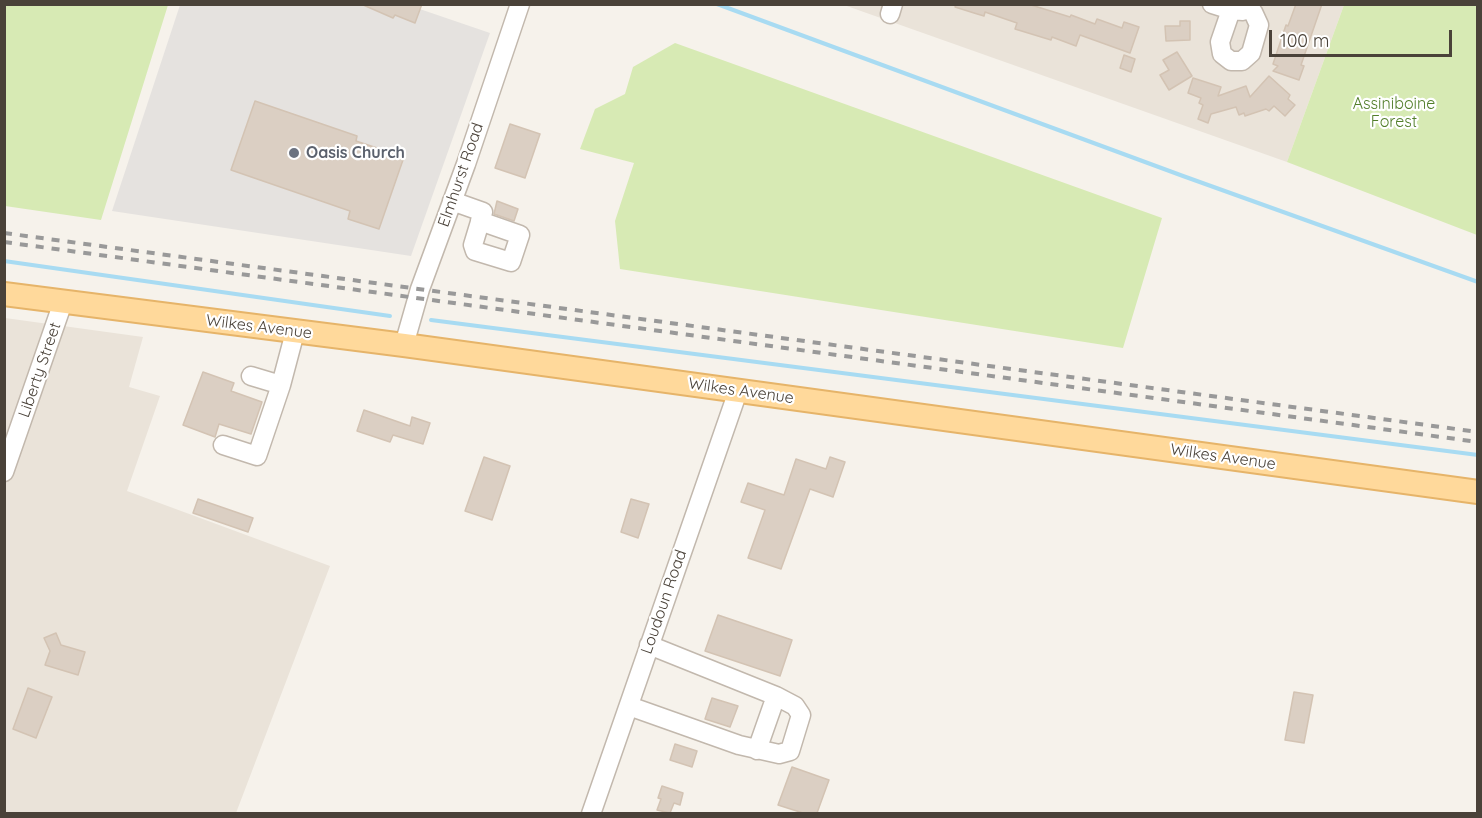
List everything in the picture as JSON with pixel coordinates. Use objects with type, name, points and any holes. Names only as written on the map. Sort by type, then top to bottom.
[{"type":"main road","name":"Wilkes Avenue","points":[[4,294],[404,345],[1478,492]]},
{"type":"street","name":"Elmhurst Road","points":[[404,345],[420,289],[520,4]]},
{"type":"street","points":[[1212,4],[1231,10],[1256,8],[1259,25],[1251,53],[1242,61],[1231,61],[1222,54],[1220,42],[1231,10]]},
{"type":"street","points":[[452,201],[483,212],[480,221]]},
{"type":"street","name":"Liberty Street","points":[[4,472],[63,302]]},
{"type":"street","points":[[223,445],[256,456],[281,385],[295,332]]},
{"type":"street","points":[[251,376],[281,385]]},
{"type":"street","name":"Loudoun Road","points":[[591,813],[738,391]]},
{"type":"street","points":[[629,706],[739,746],[778,754],[790,751],[801,716],[795,706],[777,696],[650,645]]},
{"type":"street","points":[[757,750],[777,696]]},
{"type":"shaded area","points":[[180,5],[408,5],[490,33],[411,256],[112,211]]},
{"type":"shaded area","points":[[844,5],[1344,5],[1287,162]]},
{"type":"shaded area","points":[[5,318],[143,337],[129,387],[160,396],[127,491],[330,566],[236,813],[5,814]]},
{"type":"green space","points":[[5,4],[168,5],[101,220],[5,206]]},
{"type":"green space","name":"Assiniboine Forest","points":[[1344,5],[1477,5],[1477,235],[1287,162]]},
{"type":"green space","points":[[675,43],[1162,218],[1123,348],[620,269],[615,221],[634,163],[580,149],[595,109],[625,94],[633,67]]},
{"type":"building","points":[[361,4],[422,4],[415,23],[395,15],[393,18]]},
{"type":"building","points":[[956,4],[1028,4],[1095,24],[1097,19],[1122,28],[1124,22],[1139,27],[1130,53],[1080,35],[1076,46],[1052,37],[1051,40],[1015,29],[1017,23],[985,12],[984,16],[974,13],[955,7]]},
{"type":"building","points":[[1296,4],[1322,4],[1301,65],[1304,66],[1299,80],[1273,71],[1278,66],[1273,64],[1286,25],[1288,26]]},
{"type":"building","points":[[1180,21],[1190,21],[1190,40],[1166,41],[1165,26],[1180,26]]},
{"type":"building","points":[[1177,52],[1192,76],[1169,90],[1160,75],[1169,70],[1163,60]]},
{"type":"building","points":[[1124,55],[1135,59],[1131,72],[1120,68]]},
{"type":"building","points":[[1269,76],[1290,95],[1288,99],[1295,105],[1285,116],[1274,106],[1269,111],[1266,109],[1245,116],[1244,113],[1239,115],[1236,107],[1211,114],[1208,123],[1198,119],[1203,105],[1199,103],[1201,98],[1188,93],[1193,78],[1221,87],[1218,96],[1246,86],[1250,97]]},
{"type":"building","name":"Oasis Church","points":[[255,101],[357,136],[356,141],[404,157],[379,229],[348,219],[350,211],[231,170]]},
{"type":"building","points":[[510,124],[540,134],[525,178],[495,168]]},
{"type":"building","points":[[497,201],[518,209],[514,221],[494,214]]},
{"type":"building","points":[[203,372],[234,383],[231,391],[262,402],[251,434],[219,424],[215,437],[183,425]]},
{"type":"building","points":[[364,410],[410,426],[412,417],[430,423],[423,444],[393,435],[390,442],[357,431]]},
{"type":"building","points":[[484,457],[510,466],[492,520],[465,511]]},
{"type":"building","points":[[830,457],[845,462],[833,497],[810,489],[781,569],[748,558],[765,510],[741,502],[748,483],[784,495],[796,459],[826,469]]},
{"type":"building","points":[[198,499],[253,518],[248,532],[193,513]]},
{"type":"building","points":[[631,499],[649,504],[638,538],[621,532]]},
{"type":"building","points":[[718,615],[792,640],[780,676],[705,651]]},
{"type":"building","points":[[56,633],[61,645],[85,652],[78,675],[45,665],[50,651],[44,638]]},
{"type":"building","points":[[28,688],[52,697],[36,738],[13,729]]},
{"type":"building","points":[[1294,692],[1313,695],[1304,743],[1285,740]]},
{"type":"building","points":[[712,698],[738,706],[730,727],[705,719]]},
{"type":"building","points":[[675,744],[697,751],[692,767],[670,760]]},
{"type":"building","points":[[792,767],[829,780],[817,813],[803,813],[778,805]]},
{"type":"building","points":[[662,786],[683,793],[680,805],[674,803],[670,813],[657,810]]},
{"type":"waterway","points":[[717,4],[1478,282]]},
{"type":"waterway","points":[[4,261],[390,316]]},
{"type":"waterway","points":[[431,320],[1478,455]]},
{"type":"railway","points":[[4,233],[1478,432]]},
{"type":"railway","points":[[4,242],[1478,442]]},
{"type":"place","name":"Oasis Church","points":[[294,153]]}]
